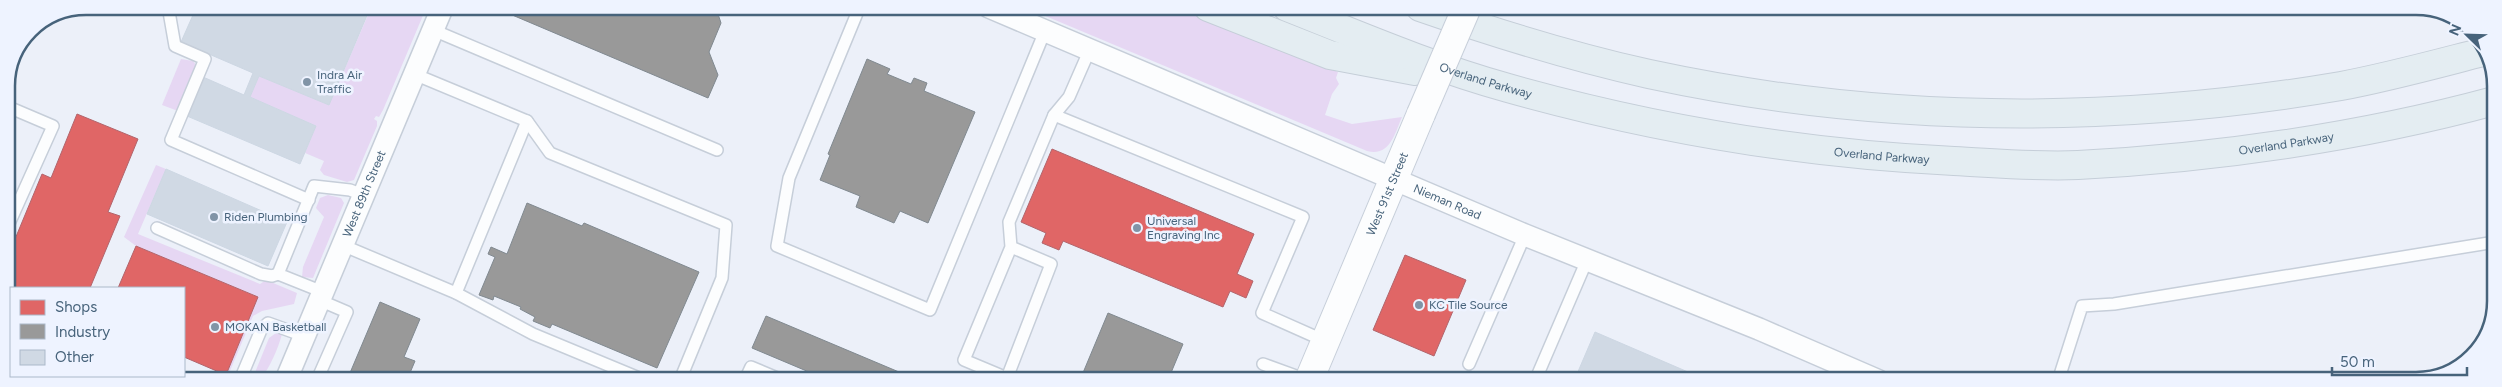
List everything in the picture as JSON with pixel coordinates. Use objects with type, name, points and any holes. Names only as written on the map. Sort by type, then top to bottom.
[{"type":"highway","points":[[1228,15],[1330,56],[1505,88]]},
{"type":"highway","name":"Overland Parkway","points":[[1307,15],[1414,58],[1505,88],[1586,109],[1693,133],[1786,147],[1894,158],[2066,165],[2188,155],[2273,145],[2375,128],[2454,112],[2487,103]]},
{"type":"highway","points":[[1443,15],[1492,32],[1647,73],[1692,82],[1807,100],[1966,113],[2048,114],[2132,111],[2238,100],[2342,86],[2478,53]]},
{"type":"street","name":"West 89th Street","points":[[293,372],[304,336],[439,15]]},
{"type":"street","name":"Nieman Road","points":[[1009,15],[1525,235],[1759,329],[1857,372]]},
{"type":"street","name":"West 91st Street","points":[[1311,372],[1464,15]]},
{"type":"lane","points":[[170,15],[175,46],[205,59],[171,140],[309,200]]},
{"type":"lane","points":[[856,15],[789,178],[776,246],[930,310],[1045,31]]},
{"type":"lane","points":[[433,30],[717,150]]},
{"type":"lane","points":[[993,372],[964,360],[1010,247],[1010,222],[1054,115],[1069,97],[1090,49]]},
{"type":"lane","points":[[414,74],[528,121],[550,153],[726,225],[722,278],[683,372]]},
{"type":"lane","points":[[15,110],[53,126],[15,210]]},
{"type":"lane","points":[[1054,115],[1302,217],[1262,313],[1325,341]]},
{"type":"lane","points":[[456,293],[528,121]]},
{"type":"lane","points":[[278,274],[314,186],[350,190],[363,195]]},
{"type":"lane","points":[[157,228],[261,274],[272,276],[278,274],[347,312],[321,372]]},
{"type":"lane","points":[[1469,364],[1525,235]]},
{"type":"lane","points":[[2061,372],[2082,306],[2114,304],[2487,243]]},
{"type":"lane","points":[[342,245],[456,293],[533,334],[625,372]]},
{"type":"lane","points":[[1009,372],[1052,264],[1010,247]]},
{"type":"lane","points":[[1538,372],[1586,260]]},
{"type":"lane","points":[[243,372],[264,325],[273,323],[304,336]]},
{"type":"lane","points":[[1263,364],[1286,372]]},
{"type":"lane","points":[[749,372],[751,367],[763,372]]},
{"type":"shaded area","points":[[368,15],[423,15],[383,110],[379,117],[376,116],[374,119],[377,121],[377,126],[354,180],[347,182],[324,175],[320,170],[324,161],[305,153],[316,126],[250,97],[259,76],[329,105]]},
{"type":"shaded area","points":[[1043,15],[1193,15],[1338,72],[1336,78],[1339,84],[1332,94],[1325,115],[1352,124],[1402,117],[1394,136],[1386,147],[1375,152],[1367,151]]},
{"type":"shaded area","points":[[181,59],[193,61],[196,65],[178,111],[162,105]]},
{"type":"shaded area","points":[[156,165],[166,169],[138,234],[260,284],[266,280],[297,293],[294,304],[262,311],[253,316],[230,372],[227,372],[258,297],[136,246],[124,237]]},
{"type":"shaded area","points":[[328,195],[341,198],[344,203],[313,278],[302,277],[303,267],[324,217],[316,208],[320,198]]},
{"type":"shaded area","points":[[276,333],[282,334],[276,352],[265,372],[255,372],[269,338]]},
{"type":"building: Shops","points":[[77,114],[138,139],[108,212],[120,216],[90,287],[15,287],[15,239],[42,174],[51,178]]},
{"type":"building: Shops","name":"Universal Engraving Inc","points":[[1052,149],[1254,234],[1237,274],[1253,281],[1246,298],[1230,291],[1223,307],[1063,241],[1059,250],[1042,243],[1046,233],[1021,222]]},
{"type":"building: Shops","name":"MOKAN Basketball","points":[[136,246],[258,297],[227,372],[219,372],[185,357],[185,287],[118,287]]},
{"type":"building: Shops","name":"KC Tile Source","points":[[1405,255],[1466,280],[1434,356],[1373,330]]},
{"type":"building: Industry","points":[[512,15],[718,15],[721,23],[709,52],[718,75],[708,98]]},
{"type":"building: Industry","points":[[867,59],[890,69],[887,74],[911,84],[914,78],[927,83],[924,91],[975,112],[928,223],[900,211],[894,223],[856,207],[860,196],[820,180],[830,155],[828,154]]},
{"type":"building: Industry","points":[[527,203],[582,226],[584,223],[699,272],[657,368],[552,324],[550,328],[533,321],[535,317],[520,309],[521,307],[494,296],[493,300],[479,295],[495,257],[488,254],[491,247],[507,254]]},
{"type":"building: Industry","points":[[380,302],[420,319],[404,357],[415,361],[410,372],[350,372]]},
{"type":"building: Industry","points":[[1108,313],[1183,344],[1171,372],[1083,372]]},
{"type":"building: Industry","points":[[766,316],[899,372],[809,372],[752,348]]},
{"type":"building: Other","name":"Indra Air Traffic","points":[[193,15],[367,15],[329,105],[259,76],[250,97],[316,126],[300,164],[187,116],[203,77],[244,95],[253,73],[181,42]]},
{"type":"building: Other","name":"Riden Plumbing","points":[[166,169],[287,222],[268,266],[147,214]]},
{"type":"building: Other","points":[[1595,332],[1688,372],[1578,372]]},
{"type":"place","name":"Indra Air Traffic","points":[[307,82]]},
{"type":"place","name":"Riden Plumbing","points":[[214,217]]},
{"type":"place","name":"Universal Engraving Inc","points":[[1137,228]]},
{"type":"place","name":"KC Tile Source","points":[[1419,305]]},
{"type":"place","name":"MOKAN Basketball","points":[[215,327]]}]
